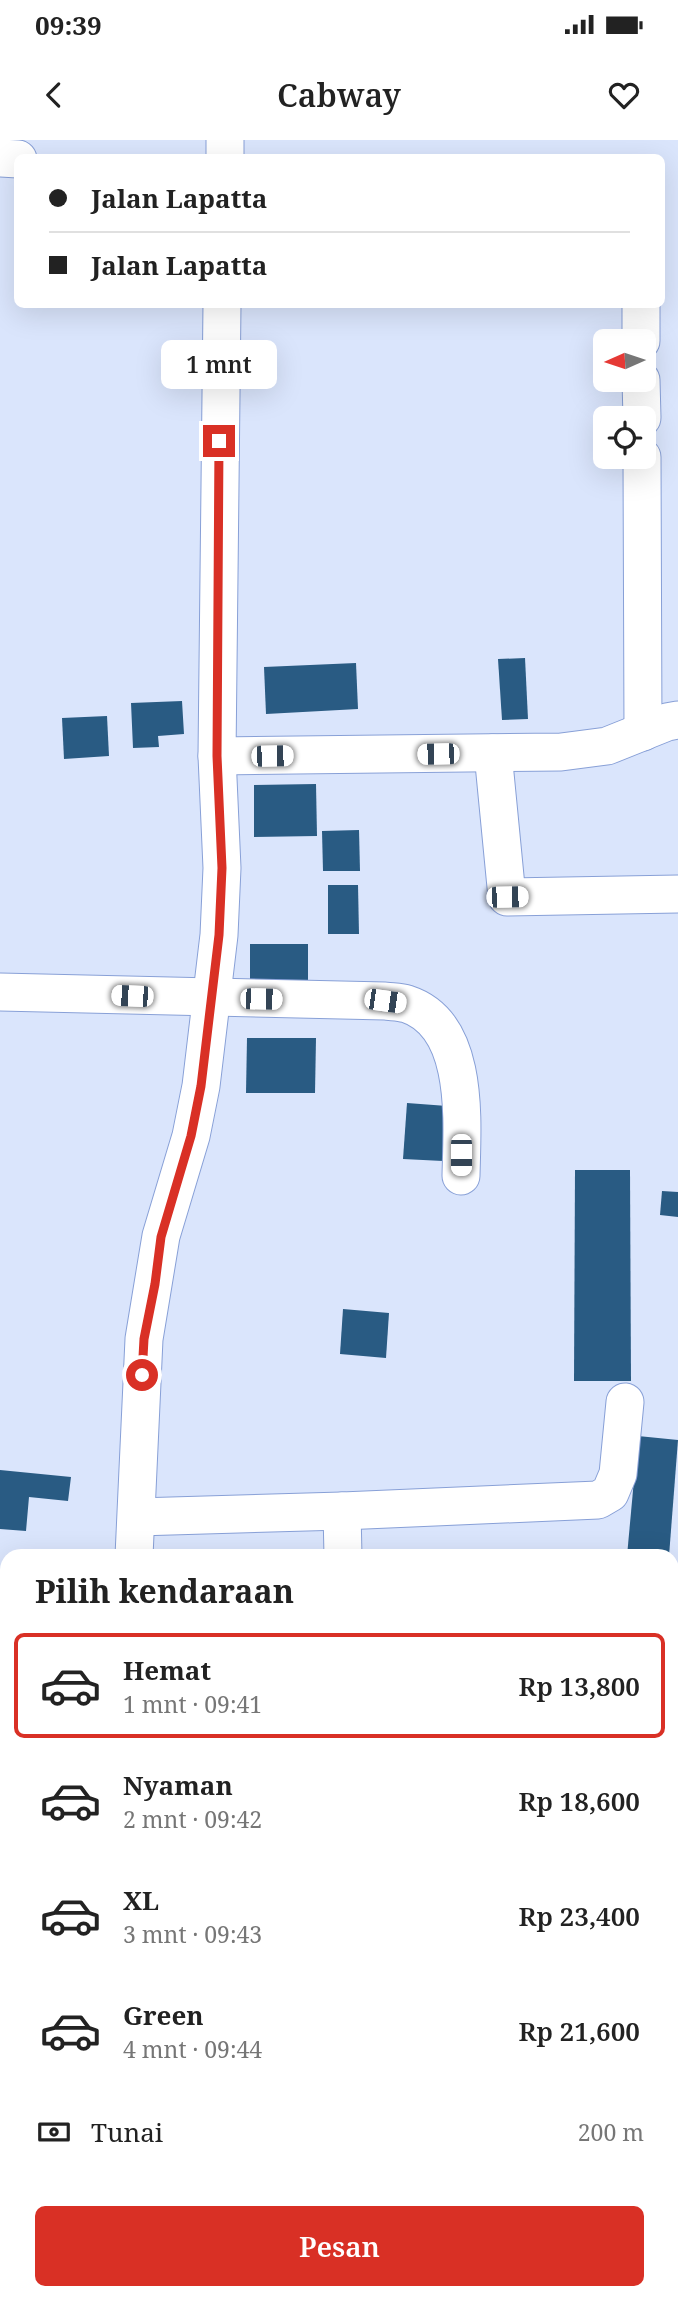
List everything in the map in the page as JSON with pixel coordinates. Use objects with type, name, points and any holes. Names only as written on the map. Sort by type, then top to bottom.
[{"type":"street","points":[[135,1549],[144,1339],[161,1237],[191,1136],[201,1086],[219,935],[222,868],[217,756],[222,308]]},
{"type":"street","points":[[641,308],[641,329]]},
{"type":"street","points":[[642,469],[643,732]]},
{"type":"street","points":[[217,756],[561,752],[607,746],[678,720]]},
{"type":"street","points":[[493,753],[507,897],[678,894]]},
{"type":"street","points":[[0,992],[385,1001],[406,1004],[425,1013],[437,1025],[456,1064],[462,1112],[461,1177]]},
{"type":"street","points":[[137,1517],[598,1500],[610,1493],[618,1474],[625,1402]]},
{"type":"street","points":[[342,1511],[343,1549]]},
{"type":"building","points":[[525,658],[528,719],[502,720],[498,659]]},
{"type":"building","points":[[356,663],[358,709],[266,714],[264,667]]},
{"type":"building","points":[[182,701],[184,734],[158,736],[159,747],[133,748],[131,703]]},
{"type":"building","points":[[107,716],[109,756],[64,759],[62,718]]},
{"type":"building","points":[[316,784],[317,836],[254,837],[254,785]]},
{"type":"building","points":[[359,830],[360,871],[323,871],[322,831]]},
{"type":"building","points":[[328,885],[358,885],[359,934],[328,934]]},
{"type":"building","points":[[250,944],[308,944],[308,981],[250,980]]},
{"type":"building","points":[[247,1038],[316,1038],[315,1093],[246,1093]]},
{"type":"building","points":[[407,1103],[447,1106],[443,1161],[403,1159]]},
{"type":"building","points":[[575,1170],[630,1170],[631,1381],[574,1381]]},
{"type":"building","points":[[662,1191],[678,1192],[678,1217],[660,1215]]},
{"type":"building","points":[[343,1309],[389,1313],[386,1358],[340,1354]]},
{"type":"building","points":[[638,1436],[678,1440],[670,1549],[628,1549]]},
{"type":"building","points":[[0,1470],[71,1477],[68,1501],[29,1497],[26,1531],[0,1529]]},
{"type":"route","points":[[142,1375],[144,1339],[161,1237],[191,1136],[201,1086],[219,935],[222,868],[217,756],[219,441]]}]
